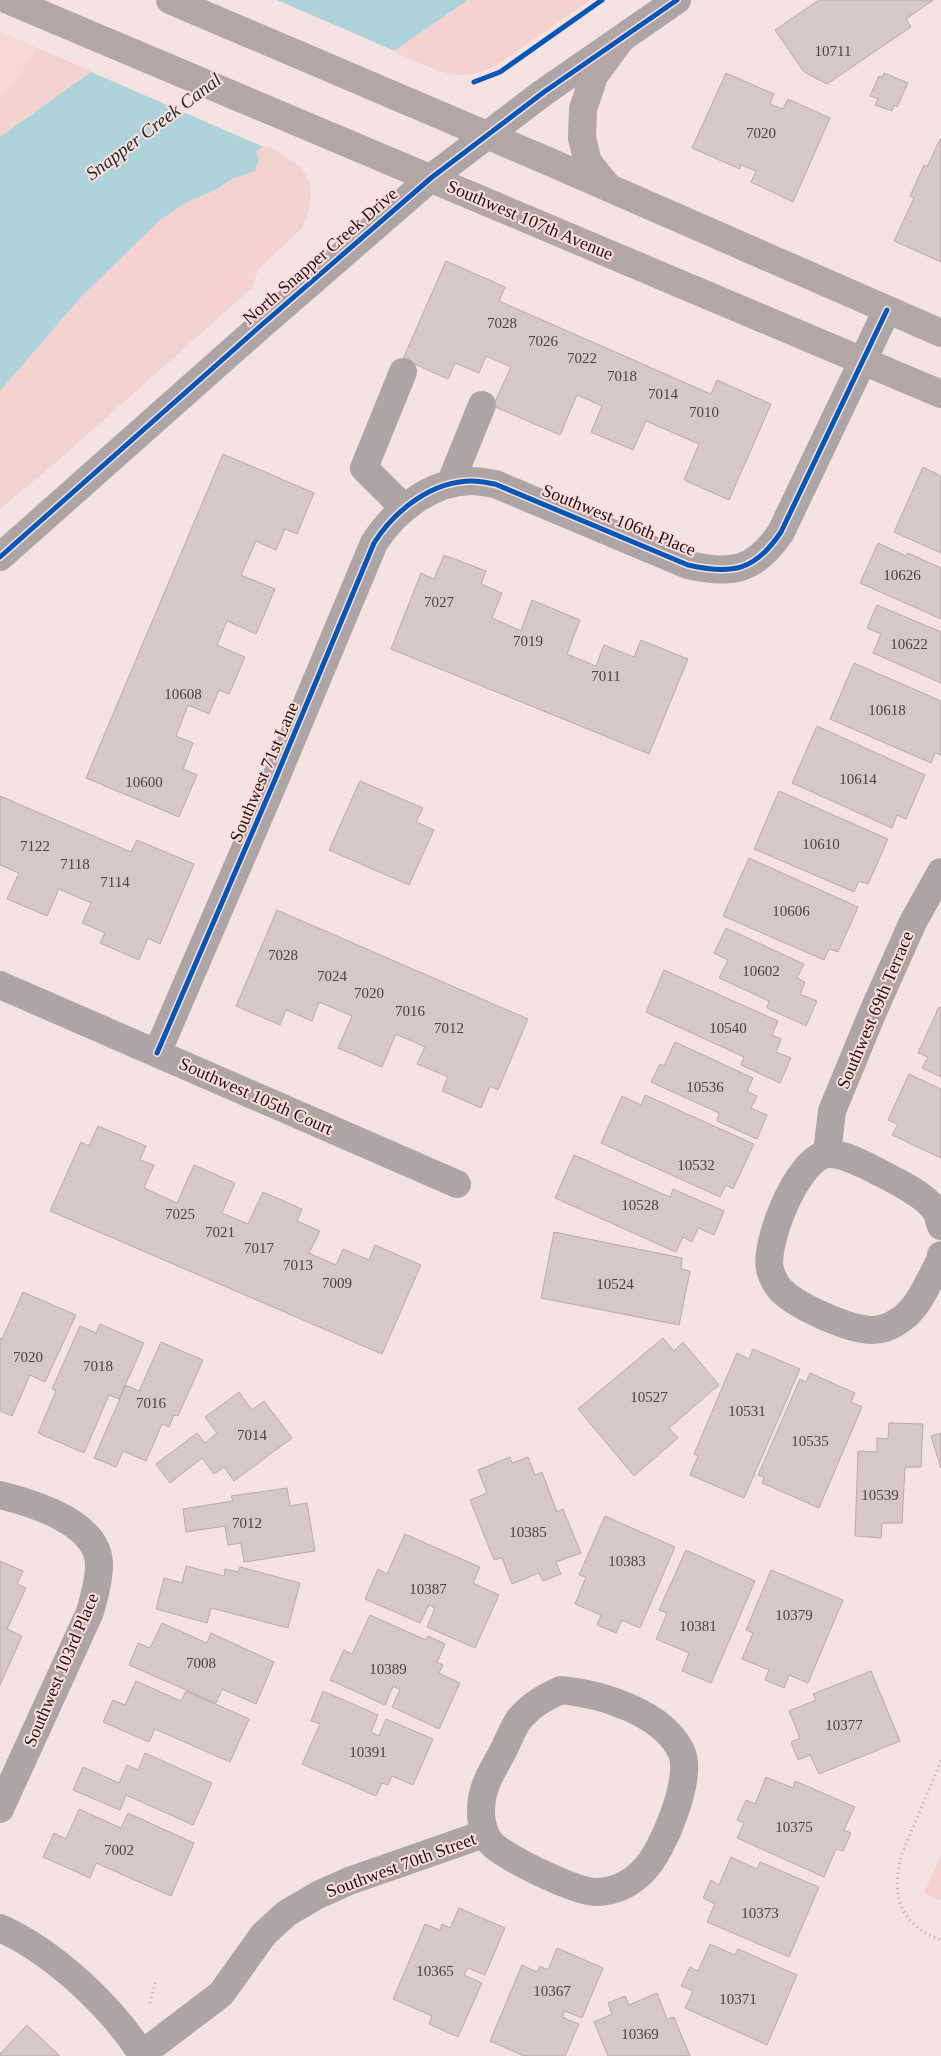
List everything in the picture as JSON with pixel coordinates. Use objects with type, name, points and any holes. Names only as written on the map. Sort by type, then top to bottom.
[{"type":"main road","name":"Southwest 107th Avenue","points":[[8,0],[314,131],[431,178],[941,394]]},
{"type":"main road","points":[[171,0],[487,135],[941,333]]},
{"type":"main road","points":[[608,188],[588,162],[582,138],[583,108],[594,76],[621,39]]},
{"type":"street","name":"North Snapper Creek Drive","points":[[0,557],[431,178],[544,92],[677,0]]},
{"type":"street","name":"Southwest 106th Place","points":[[404,508],[421,497],[450,484],[472,481],[495,484],[688,566],[724,570],[746,566],[757,561],[771,548],[781,532],[888,310]]},
{"type":"street","points":[[403,372],[364,468],[404,508]]},
{"type":"street","points":[[450,484],[482,405]]},
{"type":"street","name":"Southwest 71st Lane","points":[[157,1053],[271,791],[374,543],[383,529],[404,508]]},
{"type":"street","name":"Southwest 69th Terrace","points":[[826,1154],[832,1111],[913,922],[941,872]]},
{"type":"street","name":"Southwest 105th Court","points":[[0,985],[457,1184]]},
{"type":"street","points":[[941,1226],[936,1212],[927,1201],[898,1182],[858,1162],[842,1156],[826,1154],[803,1172],[791,1190],[772,1238],[769,1256],[770,1272],[780,1289],[799,1304],[833,1320],[871,1330],[887,1328],[902,1319],[916,1304],[940,1261],[941,1255]]},
{"type":"street","name":"Southwest 103rd Place","points":[[0,1495],[55,1514],[76,1526],[87,1536],[96,1550],[100,1565],[90,1612],[0,1809]]},
{"type":"street","name":"Southwest 70th Street","points":[[561,1690],[582,1692],[605,1698],[649,1718],[669,1732],[682,1752],[684,1771],[682,1792],[675,1812],[656,1852],[645,1869],[627,1884],[596,1892],[582,1890],[510,1857],[496,1848],[484,1834],[481,1812],[484,1788],[520,1719],[538,1700],[561,1690]]},
{"type":"street","name":"Southwest 70th Street","points":[[143,2055],[220,1994],[264,1934],[287,1913],[318,1895],[349,1881],[484,1834]]},
{"type":"street","points":[[0,1928],[52,1959],[97,1998],[143,2055]]},
{"type":"path","points":[[941,1762],[903,1851],[896,1887],[902,1909],[910,1919],[925,1933],[941,1940]]},
{"type":"path","points":[[150,2003],[156,1979]]},
{"type":"shaded area","points":[[468,0],[591,0],[495,66],[480,72],[455,75],[392,52]]},
{"type":"shaded area","points":[[0,31],[37,48],[13,84],[0,97]]},
{"type":"shaded area","points":[[37,48],[92,71],[0,137],[0,97],[13,84]]},
{"type":"shaded area","points":[[267,144],[302,168],[310,184],[311,198],[308,214],[302,228],[258,270],[252,288],[61,458],[0,509],[0,391],[81,297],[160,220],[187,202],[216,190],[232,179],[255,171],[256,152]]},
{"type":"shaded area","points":[[941,1854],[941,1901],[924,1893]]},
{"type":"water","name":"Snapper Creek Canal","points":[[203,0],[468,0],[398,48],[256,152],[259,159],[255,171],[232,179],[216,190],[187,202],[160,220],[81,297],[0,391],[0,137],[92,71]]},
{"type":"pier","points":[[198,0],[277,0],[397,52],[266,148],[89,71]]},
{"type":"building","points":[[819,0],[933,0],[906,19],[911,27],[827,84],[804,72],[775,30]]},
{"type":"building","points":[[726,73],[774,94],[770,104],[783,109],[788,99],[830,118],[793,202],[751,182],[756,171],[741,165],[740,169],[692,148]]},
{"type":"building","points":[[884,73],[908,83],[897,107],[894,105],[892,111],[875,105],[878,99],[870,96],[879,76],[883,77]]},
{"type":"building","points":[[940,139],[941,262],[894,241],[914,198],[910,196],[924,165],[927,167]]},
{"type":"building","points":[[446,261],[505,287],[499,301],[711,394],[717,380],[771,404],[729,500],[684,480],[699,444],[646,421],[633,450],[591,432],[602,406],[577,395],[560,435],[493,406],[511,367],[486,356],[479,373],[455,363],[448,379],[403,359]]},
{"type":"building","points":[[223,454],[314,493],[297,534],[285,529],[276,550],[256,541],[241,575],[275,589],[256,634],[227,621],[217,645],[245,657],[229,694],[219,690],[209,714],[188,705],[176,736],[193,743],[183,769],[197,775],[179,817],[86,778]]},
{"type":"building","points":[[923,467],[941,476],[941,553],[894,532]]},
{"type":"building","points":[[878,543],[906,556],[908,553],[941,568],[941,619],[860,583]]},
{"type":"building","points":[[444,555],[486,571],[481,584],[502,593],[492,618],[521,631],[532,600],[580,620],[567,654],[596,666],[604,645],[634,657],[641,640],[688,659],[649,754],[391,649],[421,573],[434,579]]},
{"type":"building","points":[[877,605],[941,632],[941,683],[873,653],[881,634],[867,628]]},
{"type":"building","points":[[854,663],[941,701],[941,755],[935,753],[931,763],[830,719]]},
{"type":"building","points":[[817,726],[925,775],[906,819],[897,815],[892,828],[792,783]]},
{"type":"building","points":[[360,781],[423,808],[416,822],[434,830],[409,885],[329,850]]},
{"type":"building","points":[[779,791],[888,839],[868,884],[859,881],[854,892],[754,849]]},
{"type":"building","points":[[0,796],[131,852],[137,840],[194,864],[160,944],[148,938],[139,960],[100,943],[105,933],[82,923],[91,903],[59,889],[47,916],[7,899],[19,873],[0,865]]},
{"type":"building","points":[[749,858],[858,907],[838,952],[829,949],[824,960],[723,916]]},
{"type":"building","points":[[277,910],[528,1019],[498,1090],[490,1086],[481,1108],[442,1091],[448,1077],[417,1064],[425,1047],[396,1034],[382,1067],[338,1048],[352,1016],[319,1002],[312,1021],[286,1010],[280,1025],[236,1006]]},
{"type":"building","points":[[726,928],[804,964],[797,978],[805,982],[800,994],[817,1001],[806,1026],[767,1008],[769,1001],[719,978],[728,960],[714,953]]},
{"type":"building","points":[[664,970],[778,1021],[772,1035],[781,1039],[776,1052],[791,1058],[780,1083],[741,1065],[744,1057],[646,1012]]},
{"type":"building","points":[[939,1007],[941,1008],[941,1077],[922,1068],[928,1057],[918,1053]]},
{"type":"building","points":[[675,1042],[753,1078],[747,1091],[757,1096],[751,1108],[767,1115],[757,1139],[717,1121],[719,1113],[651,1082],[660,1064],[664,1066]]},
{"type":"building","points":[[909,1074],[941,1089],[941,1158],[892,1135],[898,1124],[888,1120]]},
{"type":"building","points":[[645,1095],[754,1144],[733,1189],[726,1185],[720,1197],[601,1143],[622,1096],[641,1105]]},
{"type":"building","points":[[98,1126],[146,1146],[140,1160],[154,1165],[144,1188],[177,1203],[194,1165],[235,1183],[222,1213],[248,1224],[263,1192],[302,1209],[297,1221],[320,1231],[309,1253],[336,1265],[343,1249],[369,1260],[375,1245],[421,1265],[382,1354],[50,1211],[81,1142],[89,1146]]},
{"type":"building","points":[[574,1155],[670,1197],[673,1189],[724,1211],[714,1235],[698,1228],[692,1242],[683,1237],[676,1252],[555,1198]]},
{"type":"building","points":[[554,1232],[682,1258],[681,1269],[690,1271],[679,1325],[541,1298]]},
{"type":"building","points":[[23,1292],[76,1315],[45,1382],[30,1375],[12,1416],[0,1411],[0,1338],[2,1339]]},
{"type":"building","points":[[100,1324],[144,1343],[119,1399],[109,1395],[84,1453],[38,1433],[56,1391],[52,1389],[80,1326],[96,1333]]},
{"type":"building","points":[[663,1338],[674,1351],[683,1342],[719,1385],[669,1428],[678,1438],[634,1476],[578,1409]]},
{"type":"building","points":[[161,1342],[203,1360],[178,1416],[174,1415],[169,1427],[162,1424],[146,1461],[123,1451],[116,1467],[94,1458],[126,1385],[139,1391]]},
{"type":"building","points":[[753,1349],[800,1369],[744,1498],[690,1475],[698,1456],[694,1454],[737,1353],[749,1359]]},
{"type":"building","points":[[810,1373],[855,1393],[851,1402],[862,1407],[819,1508],[762,1483],[764,1477],[758,1475],[800,1379],[806,1382]]},
{"type":"building","points":[[239,1392],[252,1410],[264,1401],[292,1438],[234,1481],[224,1467],[214,1474],[202,1458],[170,1483],[156,1464],[197,1433],[205,1443],[217,1433],[205,1417]]},
{"type":"building","points":[[889,1423],[923,1424],[921,1467],[905,1467],[902,1523],[882,1523],[881,1538],[855,1536],[858,1451],[877,1452],[877,1438],[888,1439]]},
{"type":"building","points":[[941,1433],[941,1468],[931,1436]]},
{"type":"building","points":[[510,1457],[512,1463],[528,1457],[535,1475],[542,1472],[557,1512],[563,1509],[581,1553],[556,1562],[561,1574],[543,1581],[539,1573],[512,1584],[502,1558],[494,1560],[470,1500],[487,1493],[478,1470]]},
{"type":"building","points":[[287,1488],[290,1506],[307,1503],[315,1551],[244,1562],[241,1543],[228,1545],[225,1526],[186,1532],[183,1509],[233,1501],[231,1496]]},
{"type":"building","points":[[605,1516],[675,1547],[640,1628],[622,1620],[616,1633],[597,1625],[601,1615],[575,1604],[586,1577],[579,1575]]},
{"type":"building","points":[[405,1534],[480,1567],[473,1583],[499,1595],[475,1648],[427,1627],[435,1608],[429,1605],[420,1623],[365,1599],[378,1569],[387,1574]]},
{"type":"building","points":[[686,1550],[755,1581],[711,1683],[682,1671],[689,1653],[656,1639],[667,1613],[659,1610]]},
{"type":"building","points":[[0,1561],[23,1571],[17,1584],[26,1588],[7,1629],[22,1636],[0,1685]]},
{"type":"building","points":[[186,1566],[224,1576],[225,1569],[238,1572],[240,1567],[300,1583],[288,1628],[211,1608],[207,1623],[156,1609],[164,1578],[182,1583]]},
{"type":"building","points":[[771,1570],[843,1600],[808,1683],[789,1675],[784,1688],[765,1680],[769,1670],[742,1659],[753,1633],[746,1630]]},
{"type":"building","points":[[370,1615],[426,1640],[428,1636],[445,1644],[437,1662],[443,1665],[439,1673],[460,1683],[439,1729],[392,1707],[400,1690],[393,1686],[385,1705],[330,1680],[344,1650],[352,1654]]},
{"type":"building","points":[[162,1623],[207,1643],[211,1633],[274,1662],[256,1704],[222,1689],[216,1703],[129,1665],[138,1643],[150,1648]]},
{"type":"building","points":[[871,1671],[900,1741],[819,1774],[810,1755],[798,1760],[791,1742],[800,1738],[789,1711],[816,1700],[813,1694]]},
{"type":"building","points":[[136,1681],[181,1701],[186,1691],[249,1719],[230,1762],[155,1729],[149,1742],[103,1722],[113,1700],[125,1705]]},
{"type":"building","points":[[323,1691],[378,1715],[371,1732],[379,1736],[386,1719],[433,1739],[413,1785],[392,1776],[388,1785],[382,1783],[376,1796],[302,1764],[320,1724],[311,1721]]},
{"type":"building","points":[[145,1753],[212,1783],[193,1825],[126,1795],[120,1810],[73,1790],[83,1767],[119,1783],[127,1765],[138,1770]]},
{"type":"building","points":[[766,1777],[793,1788],[795,1781],[855,1807],[844,1830],[851,1833],[843,1851],[836,1849],[824,1877],[737,1838],[744,1823],[737,1820],[746,1800],[755,1804]]},
{"type":"building","points":[[79,1809],[121,1828],[128,1813],[194,1843],[171,1896],[96,1863],[90,1878],[43,1857],[54,1833],[66,1839]]},
{"type":"building","points":[[731,1857],[757,1869],[760,1862],[819,1887],[789,1957],[707,1922],[715,1904],[703,1898],[711,1880],[719,1885]]},
{"type":"building","points":[[459,1908],[505,1928],[485,1975],[468,1968],[464,1975],[482,1983],[458,2037],[429,2024],[432,2016],[393,1999],[425,1924],[440,1930],[442,1924],[450,1928]]},
{"type":"building","points":[[710,1944],[735,1955],[738,1949],[797,1975],[767,2045],[685,2008],[693,1991],[681,1986],[690,1967],[698,1971]]},
{"type":"building","points":[[557,1948],[603,1968],[582,2018],[565,2011],[562,2017],[579,2024],[565,2056],[524,2056],[490,2041],[522,1965],[537,1972],[540,1966],[548,1970]]},
{"type":"building","points":[[657,1993],[667,2019],[674,2017],[690,2056],[608,2056],[594,2022],[612,2014],[608,2003],[625,1996],[629,2005]]},
{"type":"building","points":[[27,2025],[60,2056],[0,2056]]},
{"type":"cycle path","points":[[474,82],[500,72],[602,0]]},
{"type":"cycle path","points":[[0,557],[257,329],[431,178],[544,92],[677,0]]},
{"type":"cycle path","points":[[157,1053],[274,782],[374,543],[393,519],[416,500],[443,486],[457,482],[481,482],[495,484],[688,565],[717,570],[741,567],[762,555],[781,532],[887,310]]}]
